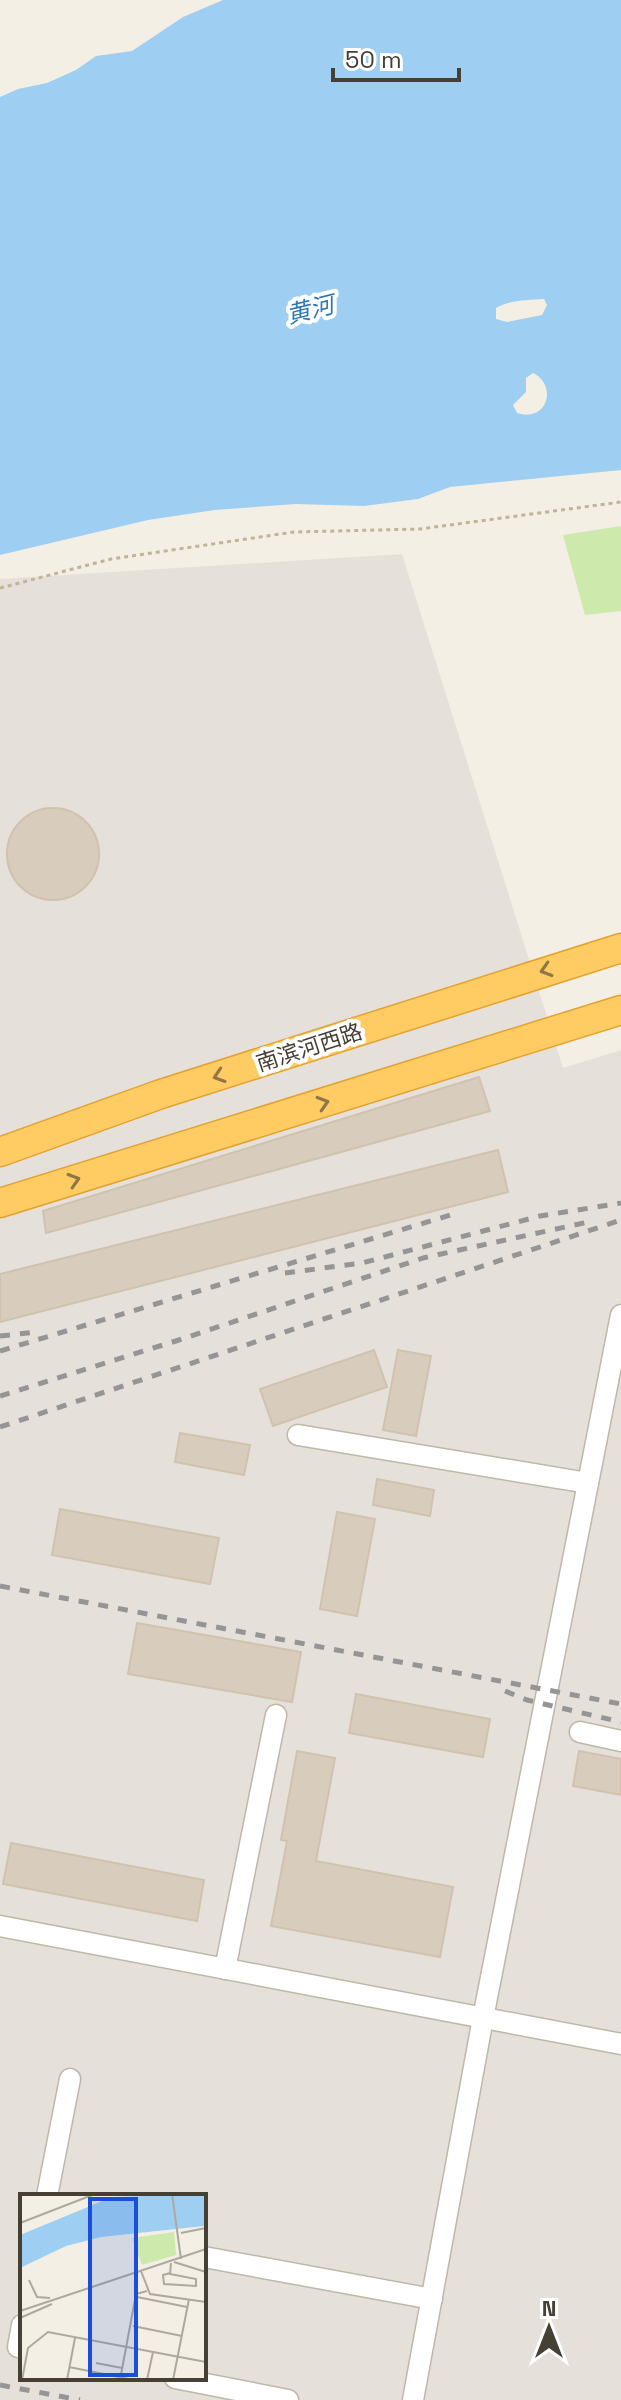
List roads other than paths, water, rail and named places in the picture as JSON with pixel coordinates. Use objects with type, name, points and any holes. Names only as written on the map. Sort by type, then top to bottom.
[{"type":"highway","name":"南滨河西路","points":[[0,1152],[161,1094],[621,948]]},
{"type":"highway","points":[[0,1203],[621,1010]]},
{"type":"street","points":[[413,2400],[483,2018],[621,1315]]},
{"type":"street","points":[[298,1435],[588,1483]]},
{"type":"street","points":[[225,1969],[276,1715]]},
{"type":"street","points":[[580,1732],[621,1741]]},
{"type":"street","points":[[0,1926],[621,2044]]},
{"type":"street","points":[[47,2194],[70,2079]]},
{"type":"street","points":[[206,2257],[432,2299]]},
{"type":"street","points":[[185,2380],[288,2400]]},
{"type":"water","name":"黄河","points":[[223,0],[621,0],[621,470],[450,487],[418,499],[364,506],[296,504],[215,510],[148,520],[0,555],[0,97],[18,89],[47,83],[76,70],[96,56],[132,51],[183,17]],"holes":[[[544,299],[547,305],[542,315],[507,322],[496,319],[496,308],[501,305]],[[533,373],[545,385],[546,401],[536,413],[517,413],[513,405],[526,392],[526,378]]]},
{"type":"railway","points":[[285,1273],[362,1263],[540,1216],[621,1203]]},
{"type":"railway","points":[[0,1351],[457,1213]]},
{"type":"railway","points":[[0,1427],[621,1220]]},
{"type":"railway","points":[[0,1396],[423,1258],[593,1221]]},
{"type":"railway","points":[[0,1336],[36,1332]]},
{"type":"railway","points":[[0,1586],[621,1704]]},
{"type":"railway","points":[[505,1691],[527,1700],[621,1722]]},
{"type":"railway","points":[[0,2385],[80,2400]]}]
